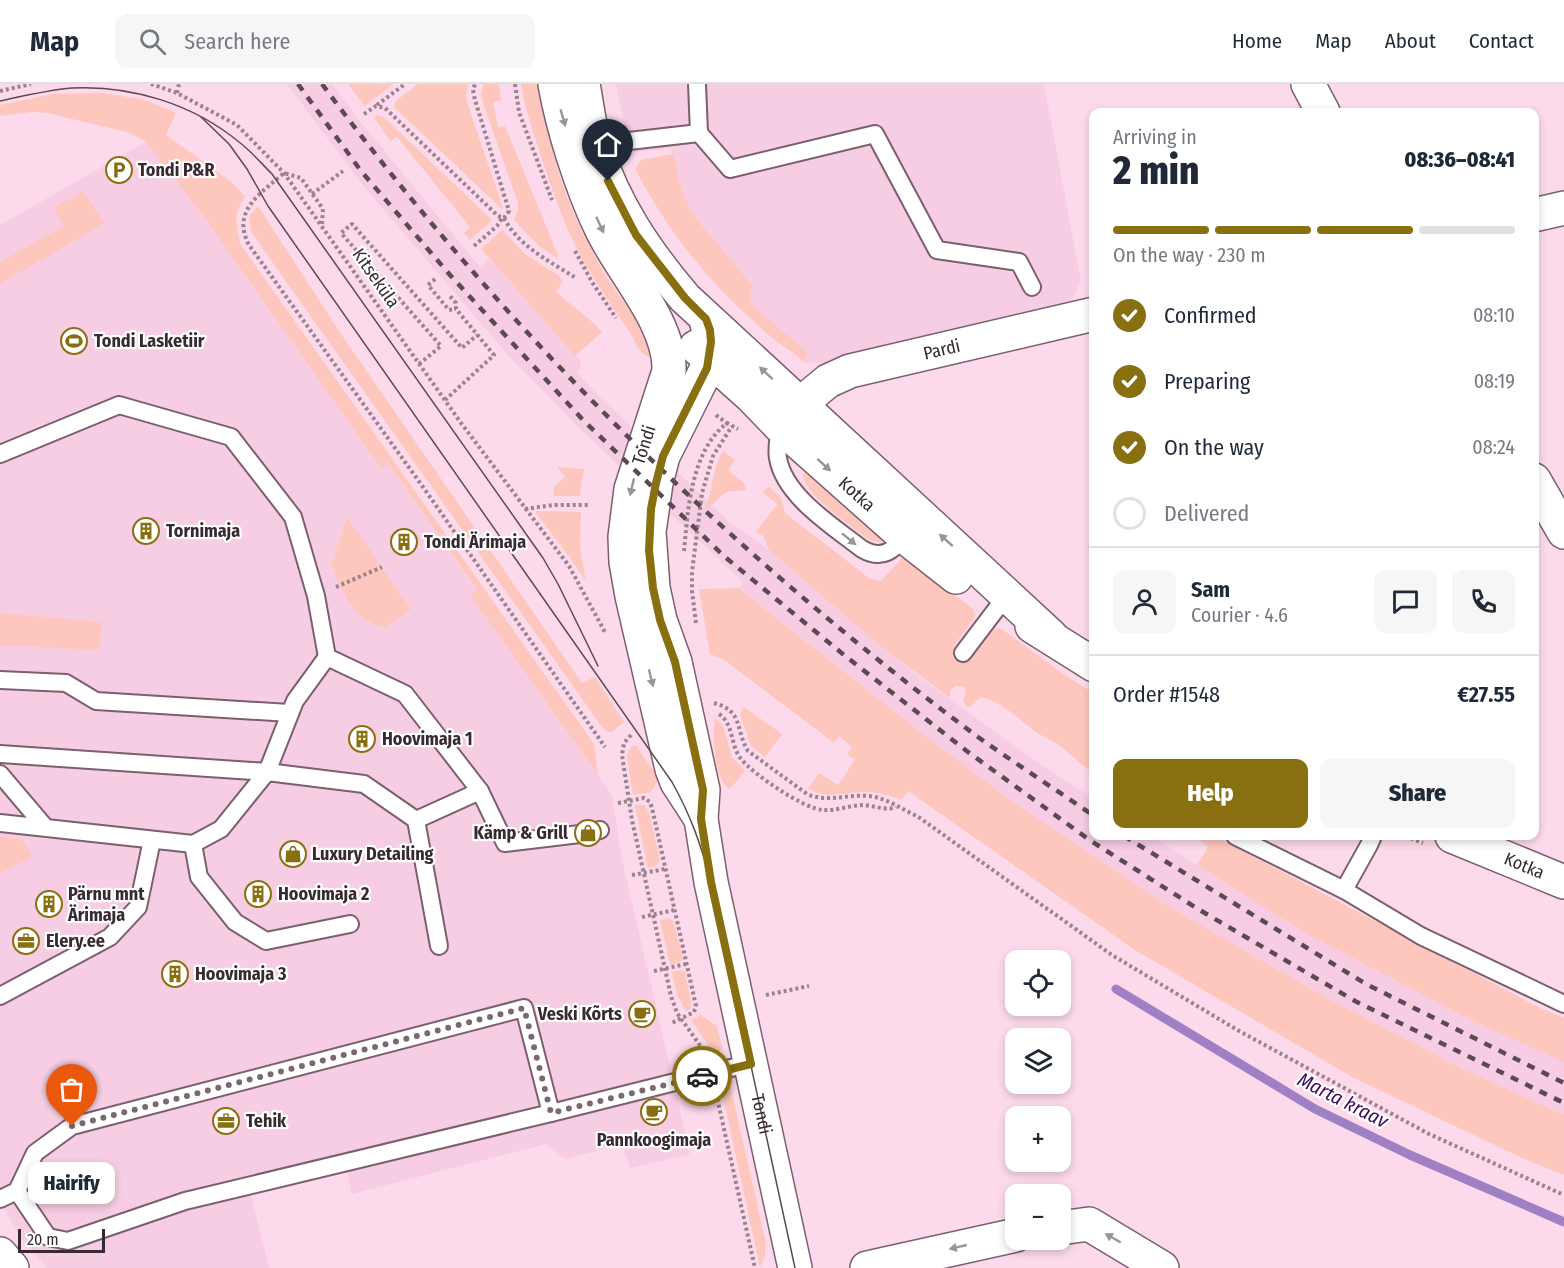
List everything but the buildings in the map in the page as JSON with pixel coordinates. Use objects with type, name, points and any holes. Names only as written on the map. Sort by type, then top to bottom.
[{"type":"street","name":"Tondi","points":[[555,84],[558,102],[584,148],[608,181],[636,235],[685,298],[711,342],[786,425]]},
{"type":"street","name":"Tondi","points":[[583,84],[584,148],[588,196],[613,252],[641,294],[665,341],[669,357],[669,371],[631,489],[625,537],[626,562],[672,769],[677,782],[701,819]]},
{"type":"street","points":[[1308,84],[1321,108]]},
{"type":"street","points":[[1539,214],[1564,208]]},
{"type":"street","name":"Kotka","points":[[641,294],[711,342],[742,406],[786,425],[1002,600]]},
{"type":"street","name":"Pardi","points":[[786,425],[828,381],[850,371],[1089,315]]},
{"type":"street","name":"Tondi","points":[[711,342],[703,380],[663,456],[651,509],[649,550],[653,588],[660,620],[675,662],[703,790],[701,819],[711,882],[795,1268]]},
{"type":"street","points":[[669,371],[681,356],[711,342]]},
{"type":"street","points":[[681,422],[718,397],[731,394],[742,406]]},
{"type":"street","points":[[1539,489],[1564,532]]},
{"type":"street","points":[[1002,600],[1089,662]]},
{"type":"street","name":"Kotka","points":[[1462,840],[1564,882]]},
{"type":"street","points":[[1071,1226],[1089,1224],[1162,1268]]},
{"type":"street","points":[[867,1268],[1005,1237]]},
{"type":"street","points":[[0,1254],[12,1268]]},
{"type":"lane","points":[[697,84],[699,133],[730,170],[875,134],[937,250],[1019,262],[1032,287]]},
{"type":"lane","points":[[584,148],[699,133]]},
{"type":"lane","points":[[0,454],[119,405],[231,437],[293,517],[316,596],[327,657],[295,701],[267,772],[221,829],[193,844],[0,823]]},
{"type":"lane","points":[[963,653],[1002,600]]},
{"type":"lane","points":[[327,657],[405,694],[480,791],[505,843],[600,830]]},
{"type":"lane","points":[[0,680],[66,683],[96,701],[290,713]]},
{"type":"lane","points":[[0,754],[267,772],[363,784],[416,820],[439,946]]},
{"type":"lane","points":[[0,774],[45,827]]},
{"type":"lane","points":[[416,820],[480,791]]},
{"type":"lane","points":[[0,996],[110,937],[138,907],[152,840]]},
{"type":"lane","points":[[1243,840],[1344,890],[1421,936],[1564,1004]]},
{"type":"lane","points":[[1344,890],[1372,840]]},
{"type":"lane","points":[[193,844],[199,877],[235,922],[266,941],[350,924]]},
{"type":"lane","points":[[0,1199],[17,1191],[35,1153],[72,1126],[524,1008],[551,1113]]},
{"type":"lane","points":[[17,1191],[48,1237],[68,1241],[185,1201],[751,1064]]},
{"type":"path","points":[[0,91],[31,84]]},
{"type":"path","name":"Kitseküla","points":[[151,84],[177,93],[237,125],[284,173],[445,400],[569,566],[607,634]]},
{"type":"path","points":[[177,93],[179,84]]},
{"type":"path","points":[[364,114],[405,84]]},
{"type":"path","points":[[474,246],[497,226],[509,211],[475,100],[473,90],[475,84]]},
{"type":"path","points":[[515,84],[519,112],[554,204]]},
{"type":"path","points":[[376,106],[382,106],[388,111],[503,218],[509,228],[536,253],[576,278]]},
{"type":"path","points":[[312,194],[343,171]]},
{"type":"path","points":[[322,224],[323,209],[301,178],[284,173],[251,203],[244,214],[242,225],[249,245],[423,487],[605,747]]},
{"type":"path","points":[[420,364],[441,346],[341,233],[352,224],[462,348],[477,335]]},
{"type":"path","points":[[572,246],[592,282],[618,320]]},
{"type":"path","points":[[435,279],[428,285],[449,310],[456,309]]},
{"type":"path","points":[[445,400],[495,355],[456,309],[456,303],[449,296]]},
{"type":"path","points":[[697,626],[692,572],[702,493],[713,456],[732,427],[742,406]]},
{"type":"path","points":[[718,416],[732,427],[760,434],[786,425]]},
{"type":"path","points":[[683,560],[694,486],[702,456],[714,435],[727,423]]},
{"type":"path","points":[[525,509],[552,505],[589,505]]},
{"type":"path","points":[[316,596],[382,567]]},
{"type":"path","points":[[708,703],[730,709],[738,722],[743,743],[748,751],[807,794],[817,799],[846,796],[886,799],[896,807],[917,816],[1112,955],[1239,1031],[1429,1134],[1564,1195]]},
{"type":"path","points":[[713,712],[727,721],[735,750],[745,763],[803,805],[822,810],[854,806],[890,809],[896,807]]},
{"type":"path","points":[[631,735],[621,749],[628,801],[664,969],[674,1005],[700,1043],[711,1073],[754,1268]]},
{"type":"path","points":[[618,803],[644,798],[650,802],[696,1010],[670,1024]]},
{"type":"path","points":[[632,875],[665,869]]},
{"type":"path","points":[[642,917],[674,910]]},
{"type":"path","points":[[654,971],[686,964]]},
{"type":"path","points":[[766,995],[809,986]]},
{"type":"shaded area","points":[[287,84],[332,84],[480,267],[489,259],[580,361],[581,367],[577,373],[728,521],[769,550],[922,679],[1040,764],[1089,795],[1089,840],[1157,840],[1305,933],[1475,1022],[1564,1062],[1564,1115],[1459,1067],[1325,997],[1166,905],[1013,802],[924,735],[740,588],[743,582],[580,429],[507,354],[361,183]]},
{"type":"shaded area","points":[[348,84],[393,84],[365,106]]},
{"type":"shaded area","points":[[418,84],[468,84],[466,96],[468,105],[502,209],[395,108],[396,101]]},
{"type":"shaded area","points":[[484,84],[499,84],[501,100],[493,102],[498,127],[505,126],[558,255],[557,258],[540,247],[514,220],[518,203],[482,100],[481,93]]},
{"type":"shaded area","points":[[521,84],[544,84],[553,152],[567,198],[600,266],[644,333],[651,357],[643,354],[638,347],[572,240],[542,159],[527,113]]},
{"type":"shaded area","points":[[616,84],[1044,84],[1081,282],[1069,304],[823,363],[806,363],[807,352],[750,303],[752,285],[691,212],[680,183],[671,148],[630,153]]},
{"type":"shaded area","points":[[101,93],[142,99],[176,113],[166,135],[233,183],[245,197],[237,214],[241,245],[594,744],[598,775],[470,595],[477,590],[388,463],[381,468],[198,209],[145,141],[127,132],[47,113],[32,112],[0,116],[0,105],[53,94]]},
{"type":"shaded area","points":[[378,115],[386,119],[492,220],[470,240],[464,233],[470,227],[397,137],[390,141],[374,117]]},
{"type":"shaded area","points":[[149,140],[381,468],[388,463],[477,591],[470,595],[612,795],[621,855],[690,1154],[630,1168],[622,1144],[565,1159],[546,1144],[352,1194],[345,1166],[250,1190],[269,1268],[47,1268],[19,1236],[0,1201],[0,225]]},
{"type":"shaded area","points":[[673,154],[680,183],[691,212],[752,285],[750,303],[807,352],[806,363],[769,335],[729,298],[694,259],[663,217],[635,169],[641,160]]},
{"type":"shaded area","points":[[83,191],[105,223],[0,284],[0,262],[64,226],[54,208]]},
{"type":"shaded area","points":[[258,206],[341,334],[582,683],[595,677],[624,722],[612,732],[607,732],[602,727],[251,232],[249,216]]},
{"type":"shaded area","points":[[502,230],[525,254],[559,276],[563,282],[556,291],[602,332],[575,356],[481,249]]},
{"type":"shaded area","points":[[723,451],[735,460],[728,470],[744,483],[746,490],[726,492],[706,510],[717,462]]},
{"type":"shaded area","points":[[557,467],[584,469],[580,496],[554,496],[554,487],[565,477]]},
{"type":"shaded area","points":[[806,472],[810,473],[884,539],[882,542],[872,541],[865,537],[820,501],[806,484],[803,475]]},
{"type":"shaded area","points":[[768,486],[781,498],[785,513],[869,578],[881,581],[901,559],[906,559],[972,608],[976,615],[954,646],[971,658],[993,630],[1000,628],[1089,690],[1089,769],[996,702],[980,697],[967,708],[963,700],[966,690],[963,686],[955,686],[950,691],[950,698],[879,645],[769,550],[764,537],[756,531],[778,504],[763,493]]},
{"type":"shaded area","points":[[536,511],[581,512],[580,546],[586,582],[536,513]]},
{"type":"shaded area","points":[[347,517],[411,609],[385,628],[363,618],[350,604],[331,565]]},
{"type":"shaded area","points":[[739,588],[924,735],[1013,802],[1166,905],[1325,997],[1459,1067],[1564,1115],[1564,1175],[1524,1159],[1352,1077],[1135,950],[908,791],[901,800],[869,792],[829,795],[808,788],[819,773],[838,785],[855,760],[847,754],[852,747],[839,736],[834,743],[723,659],[710,654],[699,589]]},
{"type":"shaded area","points":[[0,613],[102,622],[99,650],[0,645]]},
{"type":"shaded area","points":[[744,707],[782,734],[765,757],[751,746],[740,714]]},
{"type":"shaded area","points":[[715,718],[723,725],[732,757],[745,771],[730,789],[720,777],[717,768],[714,746]]},
{"type":"shaded area","points":[[632,745],[636,746],[658,777],[651,792],[633,795],[627,756]]},
{"type":"shaded area","points":[[635,805],[644,805],[649,812],[660,860],[656,866],[648,868]]},
{"type":"shaded area","points":[[0,836],[23,840],[32,857],[0,873]]},
{"type":"shaded area","points":[[1199,840],[1222,840],[1540,1008],[1564,1018],[1564,1062],[1475,1022],[1305,933],[1197,865],[1208,847]]},
{"type":"shaded area","points":[[667,918],[674,923],[683,959],[670,965],[660,920]]},
{"type":"shaded area","points":[[682,970],[685,972],[692,1007],[686,1012],[677,995],[672,972]]},
{"type":"shaded area","points":[[701,1015],[717,1026],[722,1047],[714,1062],[707,1043],[691,1020]]},
{"type":"shaded area","points":[[729,1080],[765,1239],[765,1256],[760,1268],[720,1082]]},
{"type":"waterway","name":"Marta kraav","points":[[1116,989],[1315,1109],[1410,1155],[1564,1222]]},
{"type":"tram line","points":[[0,101],[72,88],[117,90],[139,94],[182,107],[202,117],[248,149],[272,174],[543,558],[598,666]]},
{"type":"tram line","points":[[201,117],[229,144],[247,169],[268,206],[679,795],[695,831],[711,882],[795,1268]]},
{"type":"railway","points":[[298,84],[361,171],[450,275],[583,420],[725,557],[844,655],[968,752],[1089,840]]},
{"type":"railway","points":[[322,84],[393,176],[467,265],[545,351],[710,515],[796,592],[886,666],[978,737],[1089,813]]},
{"type":"railway","points":[[1090,840],[1198,909],[1355,1001],[1564,1103]]},
{"type":"railway","points":[[1131,840],[1366,984],[1564,1083]]},
{"type":"way so far","points":[[72,1126],[524,1008],[551,1113],[702,1076]]},
{"type":"place","name":"Tondi P&R","points":[[119,170]]},
{"type":"place","name":"Tondi Lasketiir","points":[[74,341]]},
{"type":"place","name":"Tornimaja","points":[[146,531]]},
{"type":"place","name":"Tondi Ärimaja","points":[[404,542]]},
{"type":"place","name":"Hoovimaja 1","points":[[362,739]]},
{"type":"place","name":"Kämp & Grill","points":[[588,833]]},
{"type":"place","name":"Luxury Detailing","points":[[293,854]]},
{"type":"place","name":"Hoovimaja 2","points":[[258,894]]},
{"type":"place","name":"Pärnu mnt Ärimaja","points":[[49,904]]},
{"type":"place","name":"Elery.ee","points":[[26,941]]},
{"type":"place","name":"Hoovimaja 3","points":[[175,974]]},
{"type":"place","name":"Veski Kõrts","points":[[642,1014]]},
{"type":"place","name":"Pannkoogimaja","points":[[654,1112]]},
{"type":"place","name":"Tehik","points":[[226,1121]]},
{"type":"place","name":"Hairify","points":[[72,1126]]},
{"type":"route","points":[[608,181],[636,235],[685,298],[706,319],[710,330],[710,358],[703,380],[663,456],[651,509],[649,532],[653,588],[660,620],[675,662],[703,790],[701,819],[711,882],[751,1064],[702,1076]]}]
